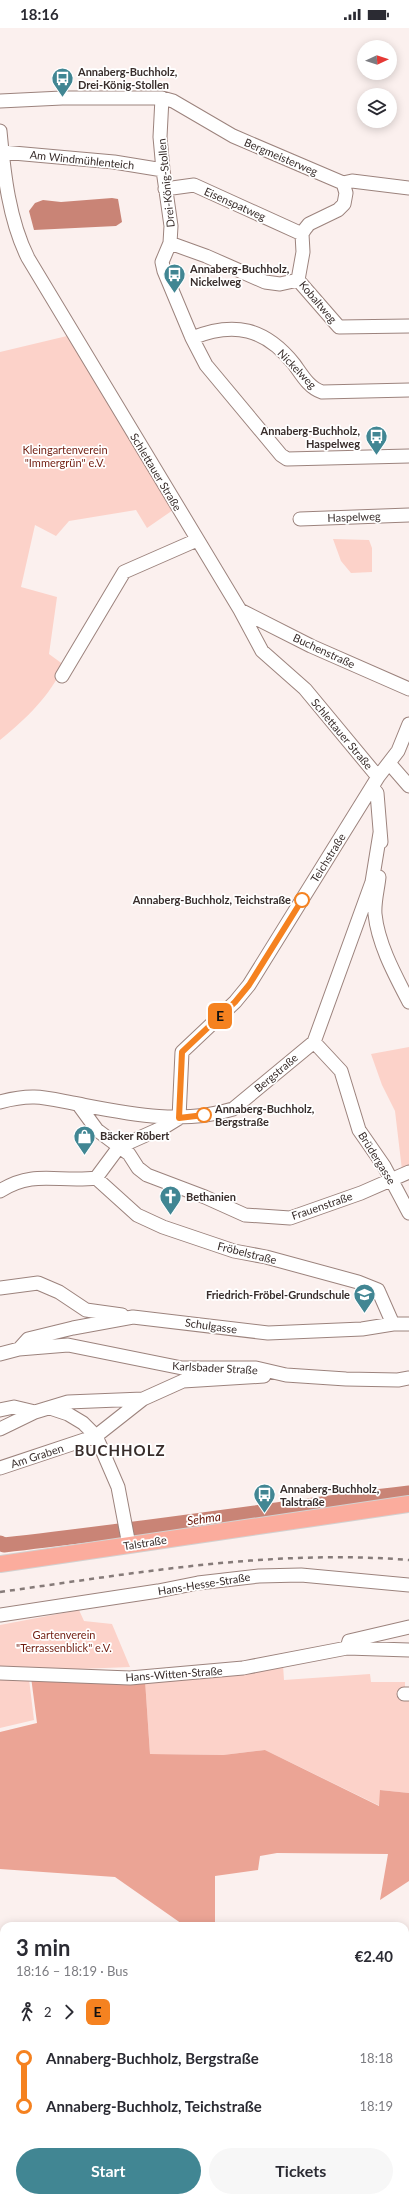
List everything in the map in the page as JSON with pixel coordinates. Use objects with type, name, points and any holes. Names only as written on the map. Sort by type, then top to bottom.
[{"type":"main road","name":"Talstraße","points":[[0,1564],[128,1542],[409,1504]]},
{"type":"street","points":[[0,101],[62,98],[162,98]]},
{"type":"street","name":"Drei-König-Stollen","points":[[162,98],[160,137],[162,170],[171,226],[170,243],[162,262],[164,271],[192,338],[206,365],[281,455],[287,459],[409,456]]},
{"type":"street","name":"Bergmeisterweg","points":[[162,98],[173,101],[233,136],[343,182],[352,181],[409,188]]},
{"type":"street","name":"Schlettauer Straße","points":[[0,131],[12,210],[21,244],[240,610],[262,651],[305,689],[375,782],[382,856],[375,912],[379,935],[409,1002]]},
{"type":"street","name":"Am Windmühlenteich","points":[[2,152],[114,162],[162,170]]},
{"type":"street","points":[[302,234],[309,224],[330,215],[344,204],[346,192],[343,182]]},
{"type":"street","name":"Eisenspatweg","points":[[165,189],[194,185],[302,234]]},
{"type":"street","name":"Kobaltweg","points":[[302,234],[303,252],[298,280],[339,327],[409,326]]},
{"type":"street","points":[[170,243],[206,256],[265,282],[280,284],[298,280]]},
{"type":"street","name":"Nickelweg","points":[[192,338],[209,331],[230,328],[249,331],[268,341],[284,352],[311,386],[322,392],[409,390]]},
{"type":"street","name":"Haspelweg","points":[[300,519],[409,515]]},
{"type":"street","points":[[62,676],[124,572],[197,540]]},
{"type":"street","name":"Buchenstraße","points":[[240,610],[311,646],[409,688]]},
{"type":"street","name":"Teichstraße","points":[[179,1118],[182,1052],[235,1002],[249,985],[375,782],[398,752],[409,724]]},
{"type":"street","points":[[389,763],[409,786]]},
{"type":"street","points":[[314,1042],[372,882],[380,833]]},
{"type":"street","name":"Bergstraße","points":[[0,1102],[22,1096],[45,1097],[78,1104],[165,1118],[179,1118],[221,1113],[233,1109],[314,1042]]},
{"type":"street","name":"Brüdergasse","points":[[314,1042],[341,1071],[359,1130],[384,1166],[409,1213]]},
{"type":"street","name":"Frauenstraße","points":[[78,1104],[97,1130],[129,1154],[138,1168],[147,1175],[205,1197],[245,1215],[290,1218],[302,1215],[409,1172]]},
{"type":"street","points":[[0,1191],[12,1184],[26,1179],[46,1177],[80,1180],[96,1178],[119,1147],[166,1126],[179,1118]]},
{"type":"street","name":"Fröbelstraße","points":[[96,1178],[137,1215],[163,1227],[212,1244],[358,1282],[378,1290],[393,1324]]},
{"type":"street","points":[[0,1288],[38,1283],[59,1292],[86,1310],[133,1317]]},
{"type":"street","name":"Schulgasse","points":[[19,1349],[28,1339],[73,1328],[133,1317],[268,1333],[362,1330],[393,1324],[409,1324]]},
{"type":"street","name":"Karlsbader Straße","points":[[0,1354],[19,1349],[68,1345],[182,1368],[256,1368],[286,1375],[346,1379],[398,1380],[409,1378]]},
{"type":"street","points":[[0,1430],[35,1412],[68,1402],[143,1399],[183,1381],[286,1375]]},
{"type":"street","name":"Am Graben","points":[[0,1468],[96,1436],[143,1399]]},
{"type":"street","points":[[0,1410],[14,1407],[35,1412]]},
{"type":"street","points":[[50,1408],[68,1414],[83,1423],[96,1436],[118,1487],[128,1542]]},
{"type":"street","name":"Hans-Hesse-Straße","points":[[0,1615],[158,1591],[198,1583],[260,1576],[301,1575],[362,1582],[409,1585]]},
{"type":"street","name":"Hans-Witten-Straße","points":[[347,1648],[349,1640],[409,1627]]},
{"type":"street","name":"Hans-Witten-Straße","points":[[0,1673],[130,1678],[243,1668],[347,1648],[409,1650]]},
{"type":"green space","name":"Kleingartenverein \"Immergrün\" e.V.","points":[[67,336],[173,510],[147,528],[136,510],[69,521],[56,536],[35,525],[21,587],[57,597],[49,654],[64,665],[59,676],[45,697],[19,724],[0,740],[0,352]]},
{"type":"green space","points":[[333,539],[369,540],[372,548],[372,572],[351,573],[341,561]]},
{"type":"green space","points":[[409,1047],[409,1167],[402,1170],[395,1111],[382,1085],[371,1054]]},
{"type":"green space","name":"Gartenverein \"Terrassenblick\" e.V.","points":[[79,1610],[84,1621],[112,1624],[130,1667],[28,1671],[34,1720],[0,1728],[0,1625]]},
{"type":"green space","points":[[283,1665],[284,1680],[370,1674],[371,1682],[405,1682],[405,1696],[409,1697],[409,1793],[380,1790],[380,1806],[265,1750],[223,1755],[150,1754],[145,1680]]},
{"type":"shaded area","points":[[112,198],[118,199],[122,222],[116,226],[34,230],[29,211],[35,203],[43,200],[61,202]]},
{"type":"shaded area","points":[[31,1677],[145,1680],[150,1754],[223,1755],[265,1750],[379,1806],[380,1790],[409,1793],[409,1881],[380,1900],[388,1854],[277,1853],[260,1856],[258,1870],[215,1876],[215,1922],[179,1922],[115,1877],[0,1869],[0,1732],[37,1723]]},
{"type":"waterway","name":"Sehma","points":[[0,1543],[4,1545],[55,1539],[409,1493]]},
{"type":"railway","points":[[0,1592],[102,1577],[255,1560],[357,1557],[409,1560]]},
{"type":"bus line","name":"E","points":[[204,1115],[179,1118],[182,1052],[235,1002],[249,985],[302,900]]},
{"type":"place","name":"Annaberg-Buchholz, Drei-König-Stollen","points":[[62,98]]},
{"type":"place","name":"Annaberg-Buchholz, Nickelweg","points":[[174,294]]},
{"type":"place","name":"Annaberg-Buchholz, Haspelweg","points":[[376,456]]},
{"type":"place","name":"Annaberg-Buchholz, Teichstraße","points":[[302,900]]},
{"type":"place","name":"Annaberg-Buchholz, Bergstraße","points":[[204,1115]]},
{"type":"place","name":"Bäcker Röbert","points":[[84,1156]]},
{"type":"place","name":"Bethanien","points":[[171,1216]]},
{"type":"place","name":"Friedrich-Fröbel-Grundschule","points":[[365,1314]]},
{"type":"place","name":"Annaberg-Buchholz, Talstraße","points":[[265,1514]]},
{"type":"district","name":"BUCHHOLZ","points":[[120,1451]]}]
